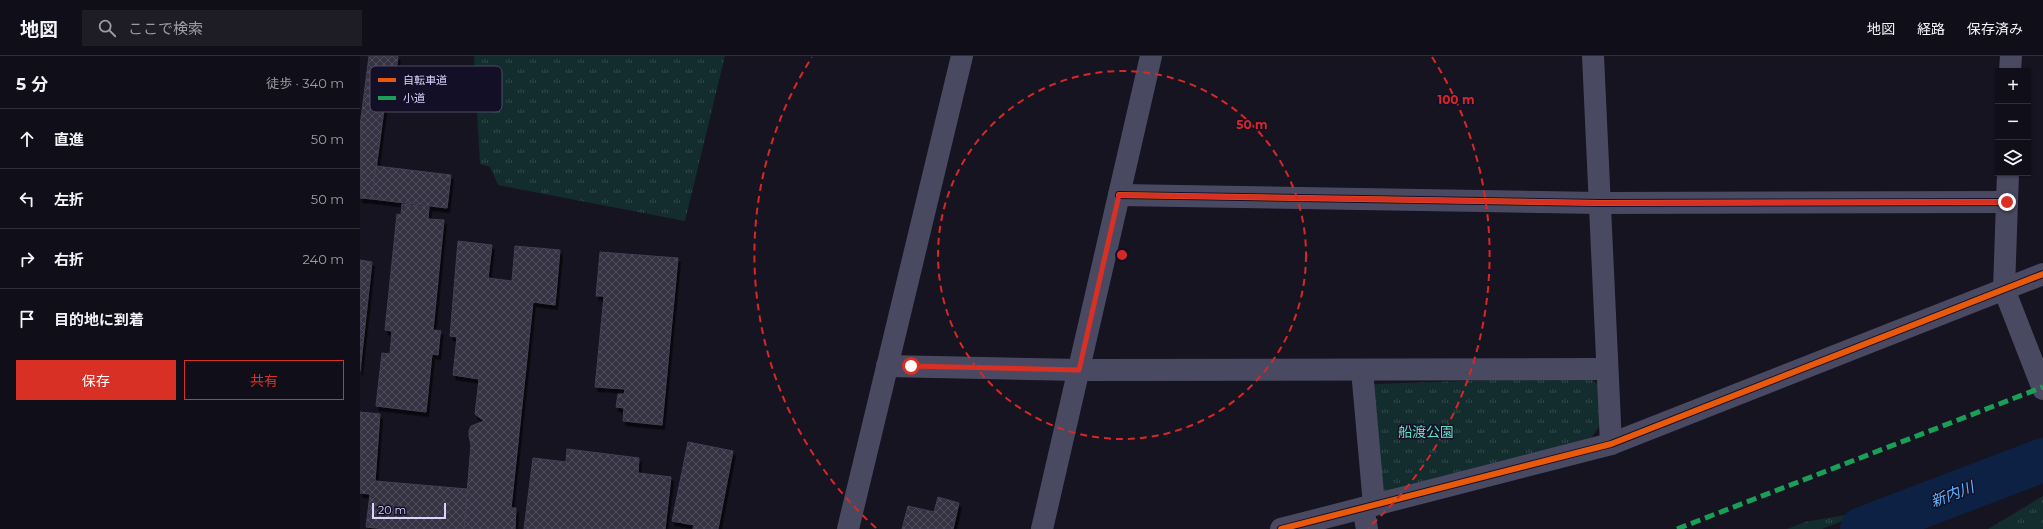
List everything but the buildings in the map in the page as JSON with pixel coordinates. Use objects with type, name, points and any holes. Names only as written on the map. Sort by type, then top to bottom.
[{"type":"street","points":[[848,529],[962,56]]},
{"type":"street","points":[[1042,529],[1151,56]]},
{"type":"street","points":[[1593,56],[1610,444]]},
{"type":"street","points":[[2010,68],[2011,56]]},
{"type":"street","points":[[2008,176],[2004,289],[2043,388]]},
{"type":"street","points":[[1119,195],[1600,203],[2007,202]]},
{"type":"street","points":[[1281,529],[1610,444],[2043,274]]},
{"type":"street","points":[[887,366],[1079,370],[1607,369]]},
{"type":"street","points":[[1362,370],[1368,506],[1367,529]]},
{"type":"green space","points":[[474,56],[725,56],[685,221],[498,185],[490,167],[480,164],[477,112],[502,112],[502,66],[475,66]]},
{"type":"green space","name":"船渡公園","points":[[1589,377],[1600,386],[1602,422],[1588,443],[1380,494],[1372,384]]},
{"type":"green space","points":[[2043,496],[2043,529],[1988,529]]},
{"type":"green space","points":[[1868,511],[1822,529],[1787,529],[1805,522]]},
{"type":"waterway","name":"新内川","points":[[1862,529],[2043,460]]},
{"type":"marked path","points":[[1677,529],[2043,387]]},
{"type":"cycle path","points":[[1119,195],[1600,203],[2007,202]]},
{"type":"cycle path","points":[[1281,529],[1611,444],[2043,274]]},
{"type":"route","points":[[911,366],[1079,370],[1119,195],[1600,203],[2007,202]]}]
